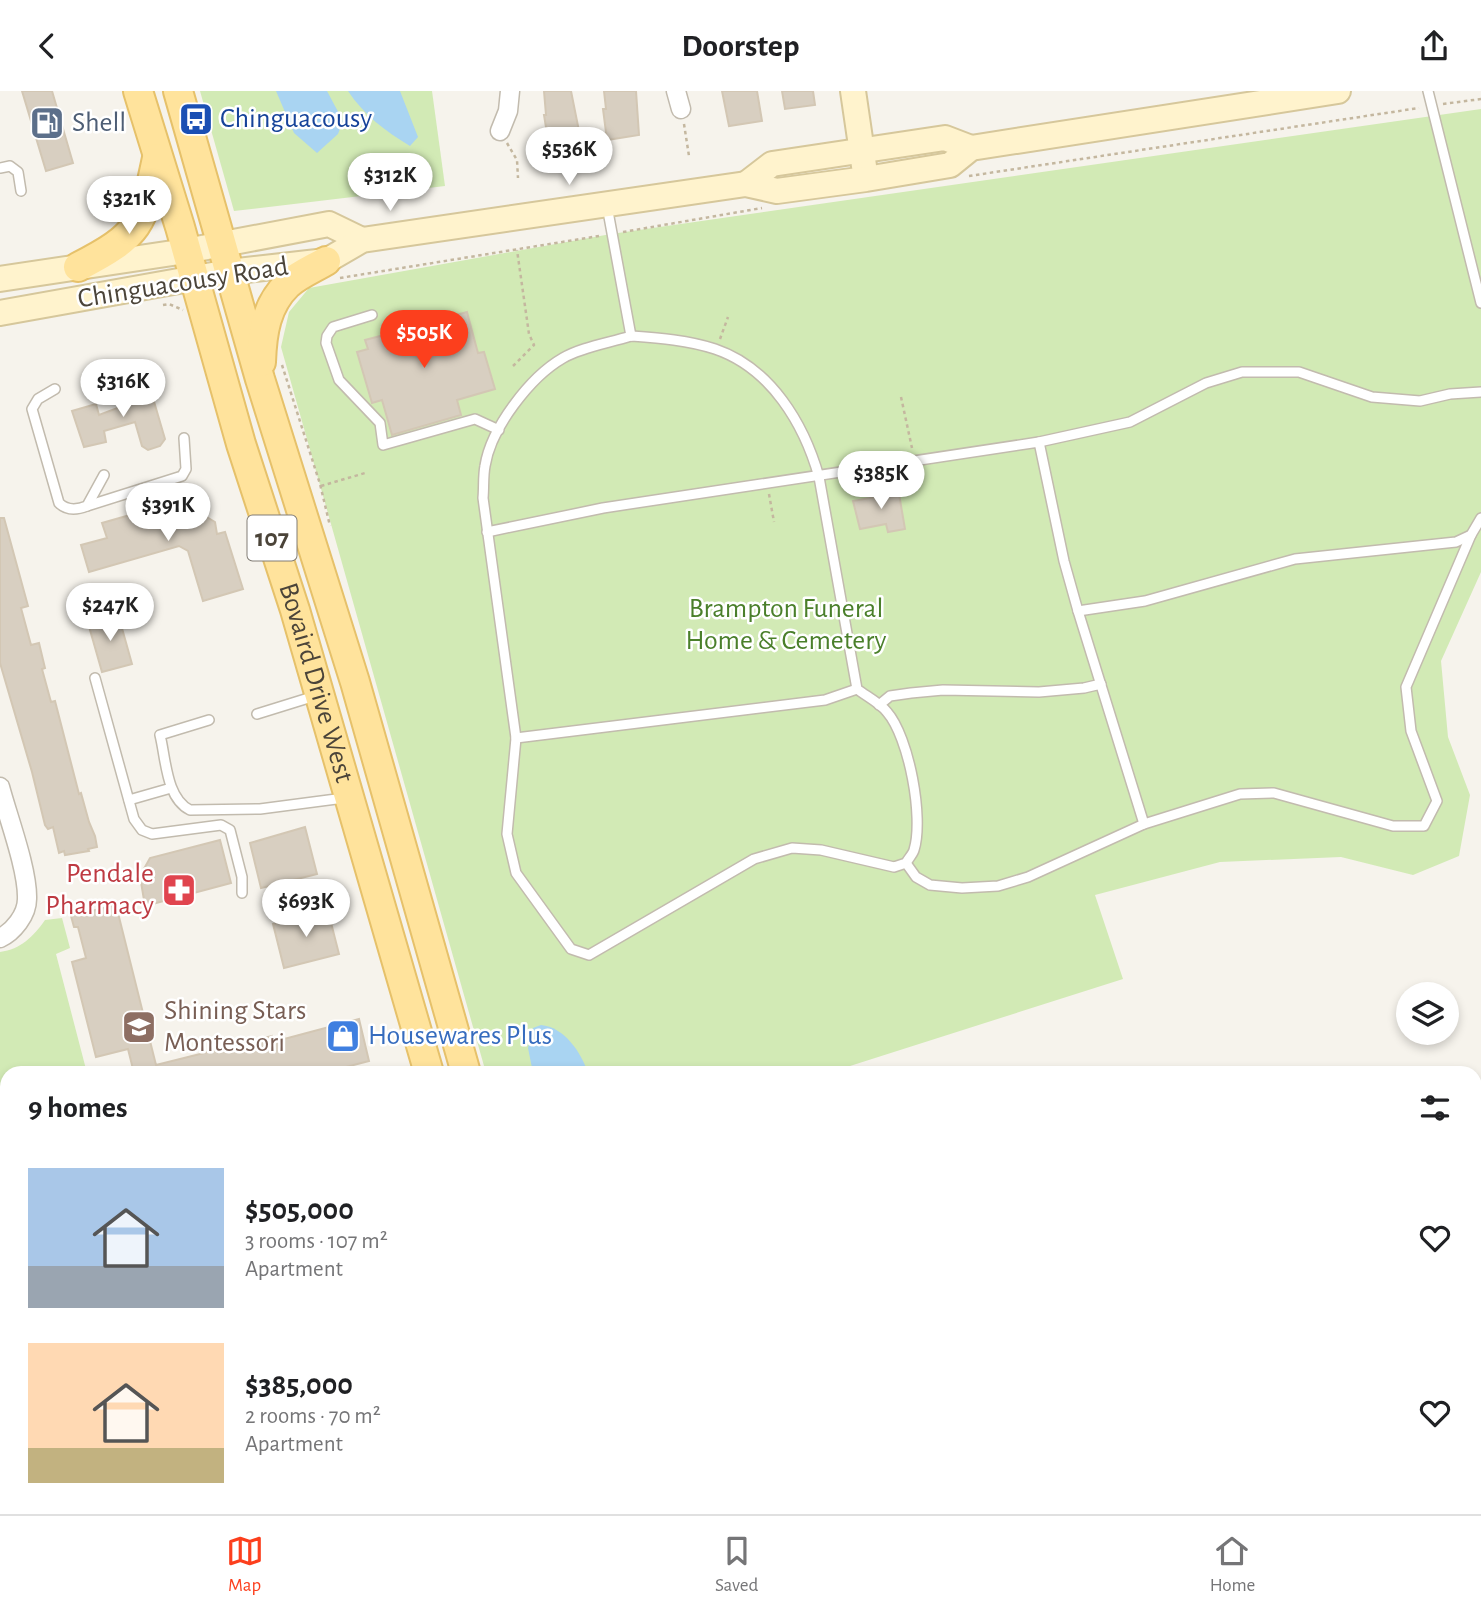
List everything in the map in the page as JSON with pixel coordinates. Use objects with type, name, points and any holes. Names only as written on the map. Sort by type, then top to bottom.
[{"type":"main road","name":"Bovaird Drive West","points":[[138,91],[187,250],[241,444],[320,694],[427,1066]]},
{"type":"main road","name":"Bovaird Drive West","points":[[178,91],[260,379],[355,682],[464,1066]]},
{"type":"main road","points":[[853,91],[866,179]]},
{"type":"main road","name":"Chinguacousy Road","points":[[746,184],[772,164],[945,138],[971,148],[1338,91]]},
{"type":"main road","name":"Chinguacousy Road","points":[[0,313],[229,272],[326,261],[362,240],[746,184],[777,191],[950,165],[971,148]]},
{"type":"main road","points":[[78,267],[113,249],[135,228],[144,215],[158,156]]},
{"type":"main road","name":"Chinguacousy Road","points":[[0,279],[187,250],[329,224],[362,240]]},
{"type":"main road","points":[[260,379],[261,339],[266,317],[289,283],[326,261]]},
{"type":"main road","points":[[320,694],[355,682]]},
{"type":"street","points":[[500,131],[508,111],[510,91]]},
{"type":"street","points":[[676,91],[681,109]]},
{"type":"street","points":[[0,787],[27,885],[28,902],[13,929],[0,938]]},
{"type":"lane","points":[[1427,91],[1481,303]]},
{"type":"lane","points":[[0,168],[10,166],[18,172],[21,191]]},
{"type":"lane","points":[[607,204],[631,336]]},
{"type":"lane","points":[[372,315],[333,327],[327,335],[326,343],[337,378],[379,421],[383,445],[475,419],[499,430]]},
{"type":"lane","points":[[631,336],[694,343],[716,349],[743,363],[783,400],[799,424],[819,477],[857,689],[887,712],[901,735],[909,759],[915,794],[914,851],[906,863],[894,867],[821,850],[792,848],[754,859],[589,955],[571,950],[516,873],[507,834],[516,738],[483,498],[485,463],[499,430],[524,390],[543,372],[566,356],[631,336]]},
{"type":"lane","points":[[487,532],[603,508],[1039,442],[1130,422],[1206,383],[1242,372],[1299,372],[1372,397],[1420,401],[1450,394],[1481,392]]},
{"type":"lane","points":[[55,389],[38,399],[32,409],[59,503],[64,508],[79,510],[182,477],[186,469],[184,438]]},
{"type":"lane","points":[[1039,442],[1064,562],[1144,824]]},
{"type":"lane","points":[[87,506],[104,475]]},
{"type":"lane","points":[[906,863],[916,877],[930,885],[962,888],[998,886],[1028,877],[1144,824],[1240,794],[1274,793],[1394,826],[1424,826],[1437,801],[1411,731],[1406,687],[1471,535],[1481,518]]},
{"type":"lane","points":[[1078,611],[1145,601],[1295,559],[1456,542],[1471,535]]},
{"type":"lane","points":[[95,678],[134,819],[142,830],[152,834],[221,825],[230,830],[242,877],[242,894]]},
{"type":"lane","points":[[879,705],[891,696],[911,693],[943,690],[1039,692],[1101,684]]},
{"type":"lane","points":[[516,738],[825,700],[857,689]]},
{"type":"lane","points":[[257,714],[320,694]]},
{"type":"lane","points":[[209,720],[160,735],[172,788],[181,805],[190,810],[260,809],[349,797]]},
{"type":"lane","points":[[128,800],[172,788]]},
{"type":"path","points":[[681,109],[689,156]]},
{"type":"path","points":[[500,131],[517,160],[518,178]]},
{"type":"path","points":[[513,366],[534,345],[528,334],[517,250]]},
{"type":"path","points":[[716,349],[728,317]]},
{"type":"path","points":[[901,397],[914,462]]},
{"type":"path","points":[[321,486],[365,473]]},
{"type":"path","points":[[768,484],[774,522]]},
{"type":"green space","points":[[200,91],[432,91],[445,186],[234,211]]},
{"type":"green space","name":"Brampton Funeral Home & Cemetery","points":[[1481,109],[1481,572],[1441,661],[1448,737],[1470,795],[1459,856],[1413,875],[1341,857],[1220,862],[1095,895],[1123,979],[850,1066],[484,1066],[281,347],[289,312],[309,288],[611,234]]},
{"type":"green space","points":[[62,918],[70,948],[56,954],[85,1066],[0,1066],[0,952],[26,941],[45,920]]},
{"type":"water","points":[[276,91],[327,91],[343,121],[338,134],[317,153],[294,133]]},
{"type":"water","points":[[348,91],[400,91],[418,137],[410,146],[368,115]]},
{"type":"water","points":[[541,1025],[557,1030],[570,1042],[585,1066],[532,1066],[528,1048],[533,1028]]},
{"type":"building","points":[[22,91],[52,91],[73,163],[46,171]]},
{"type":"building","points":[[544,91],[571,91],[581,141],[549,146],[544,115]]},
{"type":"building","points":[[604,91],[636,91],[639,135],[607,140]]},
{"type":"building","points":[[722,91],[757,91],[762,121],[729,126]]},
{"type":"building","points":[[782,91],[813,91],[815,105],[785,109]]},
{"type":"building","points":[[467,312],[478,353],[484,352],[495,389],[457,400],[461,415],[392,435],[382,400],[372,403],[357,352],[368,349],[365,340],[384,335],[382,326],[421,315],[423,324]]},
{"type":"building","points":[[145,381],[150,388],[165,439],[160,446],[148,450],[142,446],[135,422],[104,431],[106,442],[84,447],[72,411],[96,404],[99,415],[131,403],[129,386]]},
{"type":"building","points":[[898,488],[905,529],[888,532],[886,524],[860,529],[853,501],[881,496],[880,492]]},
{"type":"building","points":[[166,489],[169,503],[174,502],[177,512],[190,507],[215,522],[217,534],[225,532],[243,589],[203,601],[188,551],[179,546],[89,572],[81,545],[107,538],[102,523],[137,513],[133,499]]},
{"type":"building","points":[[0,518],[4,518],[28,606],[21,608],[31,645],[39,643],[45,668],[42,669],[51,702],[55,701],[79,794],[81,793],[95,836],[97,847],[88,849],[89,851],[65,855],[64,851],[59,853],[53,827],[48,829],[45,825],[0,663]]},
{"type":"building","points":[[118,614],[132,664],[102,672],[88,623]]},
{"type":"building","points":[[305,827],[317,874],[261,888],[250,843]]},
{"type":"building","points":[[220,840],[231,883],[145,906],[140,876],[150,858]]},
{"type":"building","points":[[116,905],[156,1065],[272,1036],[273,1042],[359,1019],[369,1061],[350,1066],[132,1066],[128,1049],[96,1057],[72,962],[86,958],[78,927],[74,927],[71,916]]},
{"type":"building","points":[[328,911],[339,954],[284,968],[273,924]]},
{"type":"place","name":"Chinguacousy","points":[[196,119]]},
{"type":"place","name":"Shell","points":[[47,123]]},
{"type":"place","name":"Pendale Pharmacy","points":[[179,890]]},
{"type":"place","name":"Shining Stars Montessori","points":[[139,1027]]},
{"type":"place","name":"Housewares Plus","points":[[343,1036]]}]
